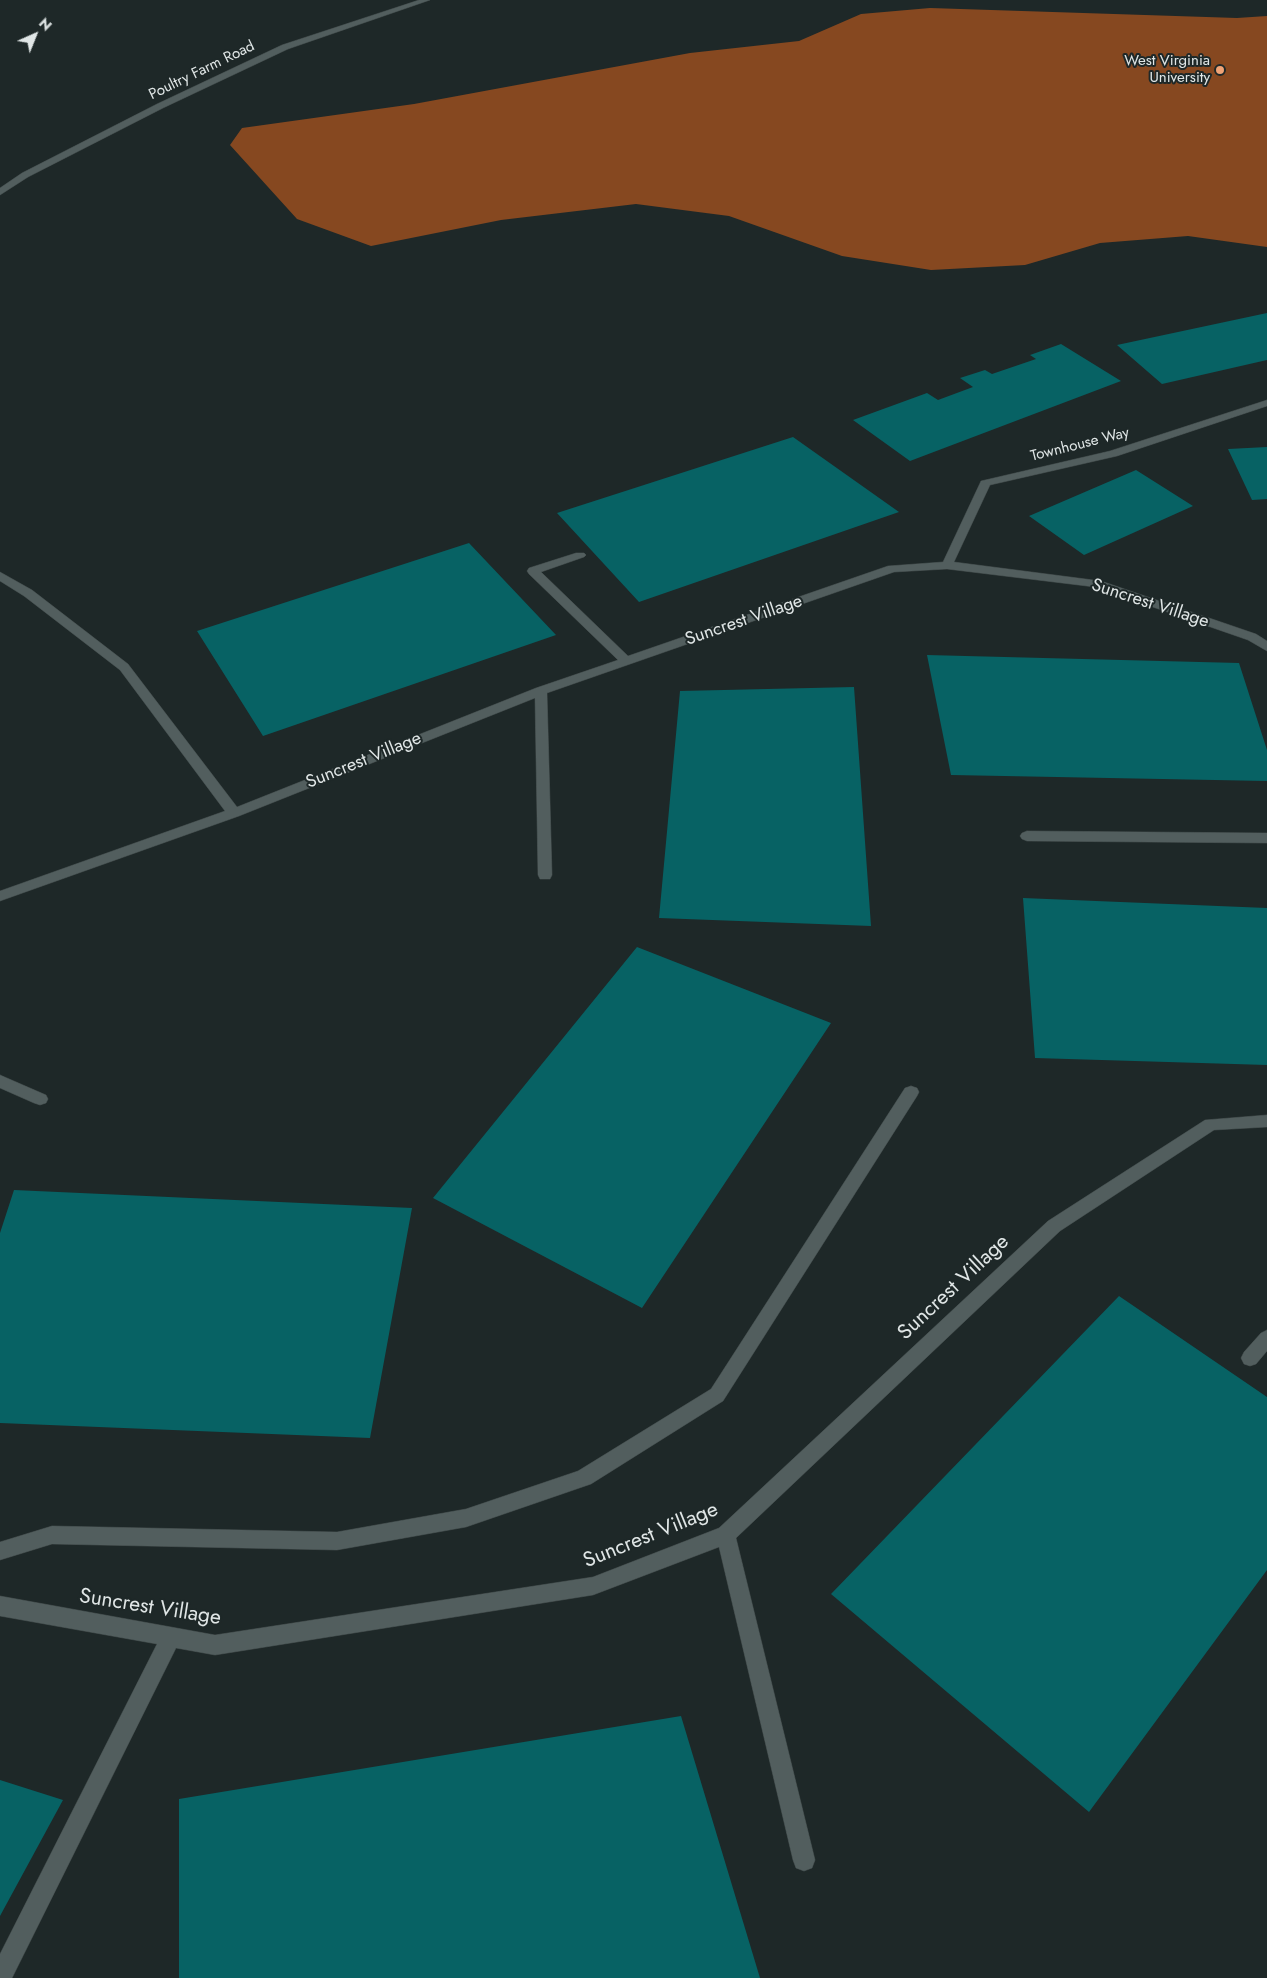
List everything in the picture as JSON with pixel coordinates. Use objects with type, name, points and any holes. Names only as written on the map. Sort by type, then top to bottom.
[{"type":"street","name":"Poultry Farm Road","points":[[0,192],[42,166],[160,106],[285,47],[426,0]]},
{"type":"street","name":"Townhouse Way","points":[[947,565],[985,483],[1113,454],[1267,403]]},
{"type":"street","points":[[580,556],[533,570],[626,662]]},
{"type":"street","name":"Suncrest Village","points":[[0,896],[234,813],[541,691],[892,569],[947,565],[1097,584],[1252,637],[1267,647]]},
{"type":"street","points":[[0,576],[28,592],[124,667],[234,813]]},
{"type":"street","points":[[541,691],[545,875]]},
{"type":"street","points":[[1027,836],[1267,838]]},
{"type":"street","points":[[0,1081],[40,1099]]},
{"type":"street","points":[[0,1551],[52,1535],[337,1541],[466,1518],[584,1478],[717,1394],[911,1092]]},
{"type":"street","name":"Suncrest Village","points":[[0,1606],[215,1645],[593,1586],[726,1535],[1054,1226],[1211,1124],[1267,1122]]},
{"type":"street","points":[[1250,1358],[1267,1338]]},
{"type":"street","points":[[726,1535],[804,1860]]},
{"type":"street","points":[[0,1978],[170,1637]]},
{"type":"shaded area","points":[[930,8],[1237,18],[1267,16],[1267,247],[1188,236],[1100,243],[1025,265],[931,270],[842,256],[729,216],[636,204],[501,220],[371,246],[297,219],[230,145],[242,128],[414,104],[690,53],[799,41],[861,14]]},
{"type":"building","points":[[1267,313],[1267,360],[1162,384],[1117,345]]},
{"type":"building","points":[[1061,344],[1121,381],[910,461],[853,420],[927,393],[938,400],[973,387],[960,378],[985,370],[992,374],[1036,359],[1030,355]]},
{"type":"building","points":[[793,437],[899,512],[639,602],[557,513]]},
{"type":"building","points":[[1267,447],[1267,499],[1252,500],[1228,449]]},
{"type":"building","points":[[1136,470],[1193,506],[1084,555],[1029,516]]},
{"type":"building","points":[[469,543],[556,635],[263,736],[197,631]]},
{"type":"building","points":[[927,655],[1239,663],[1267,750],[1267,781],[951,775]]},
{"type":"building","points":[[854,687],[871,926],[659,918],[680,691]]},
{"type":"building","points":[[1023,898],[1267,908],[1267,1065],[1035,1058]]},
{"type":"building","points":[[637,947],[831,1023],[642,1308],[433,1198]]},
{"type":"building","points":[[14,1190],[412,1208],[370,1438],[0,1423],[0,1233]]},
{"type":"building","points":[[1119,1296],[1267,1397],[1267,1570],[1089,1812],[831,1594]]},
{"type":"building","points":[[681,1716],[760,1978],[179,1978],[179,1799]]},
{"type":"building","points":[[0,1780],[63,1800],[0,1916]]},
{"type":"place","name":"West Virginia University","points":[[1220,70]]}]
